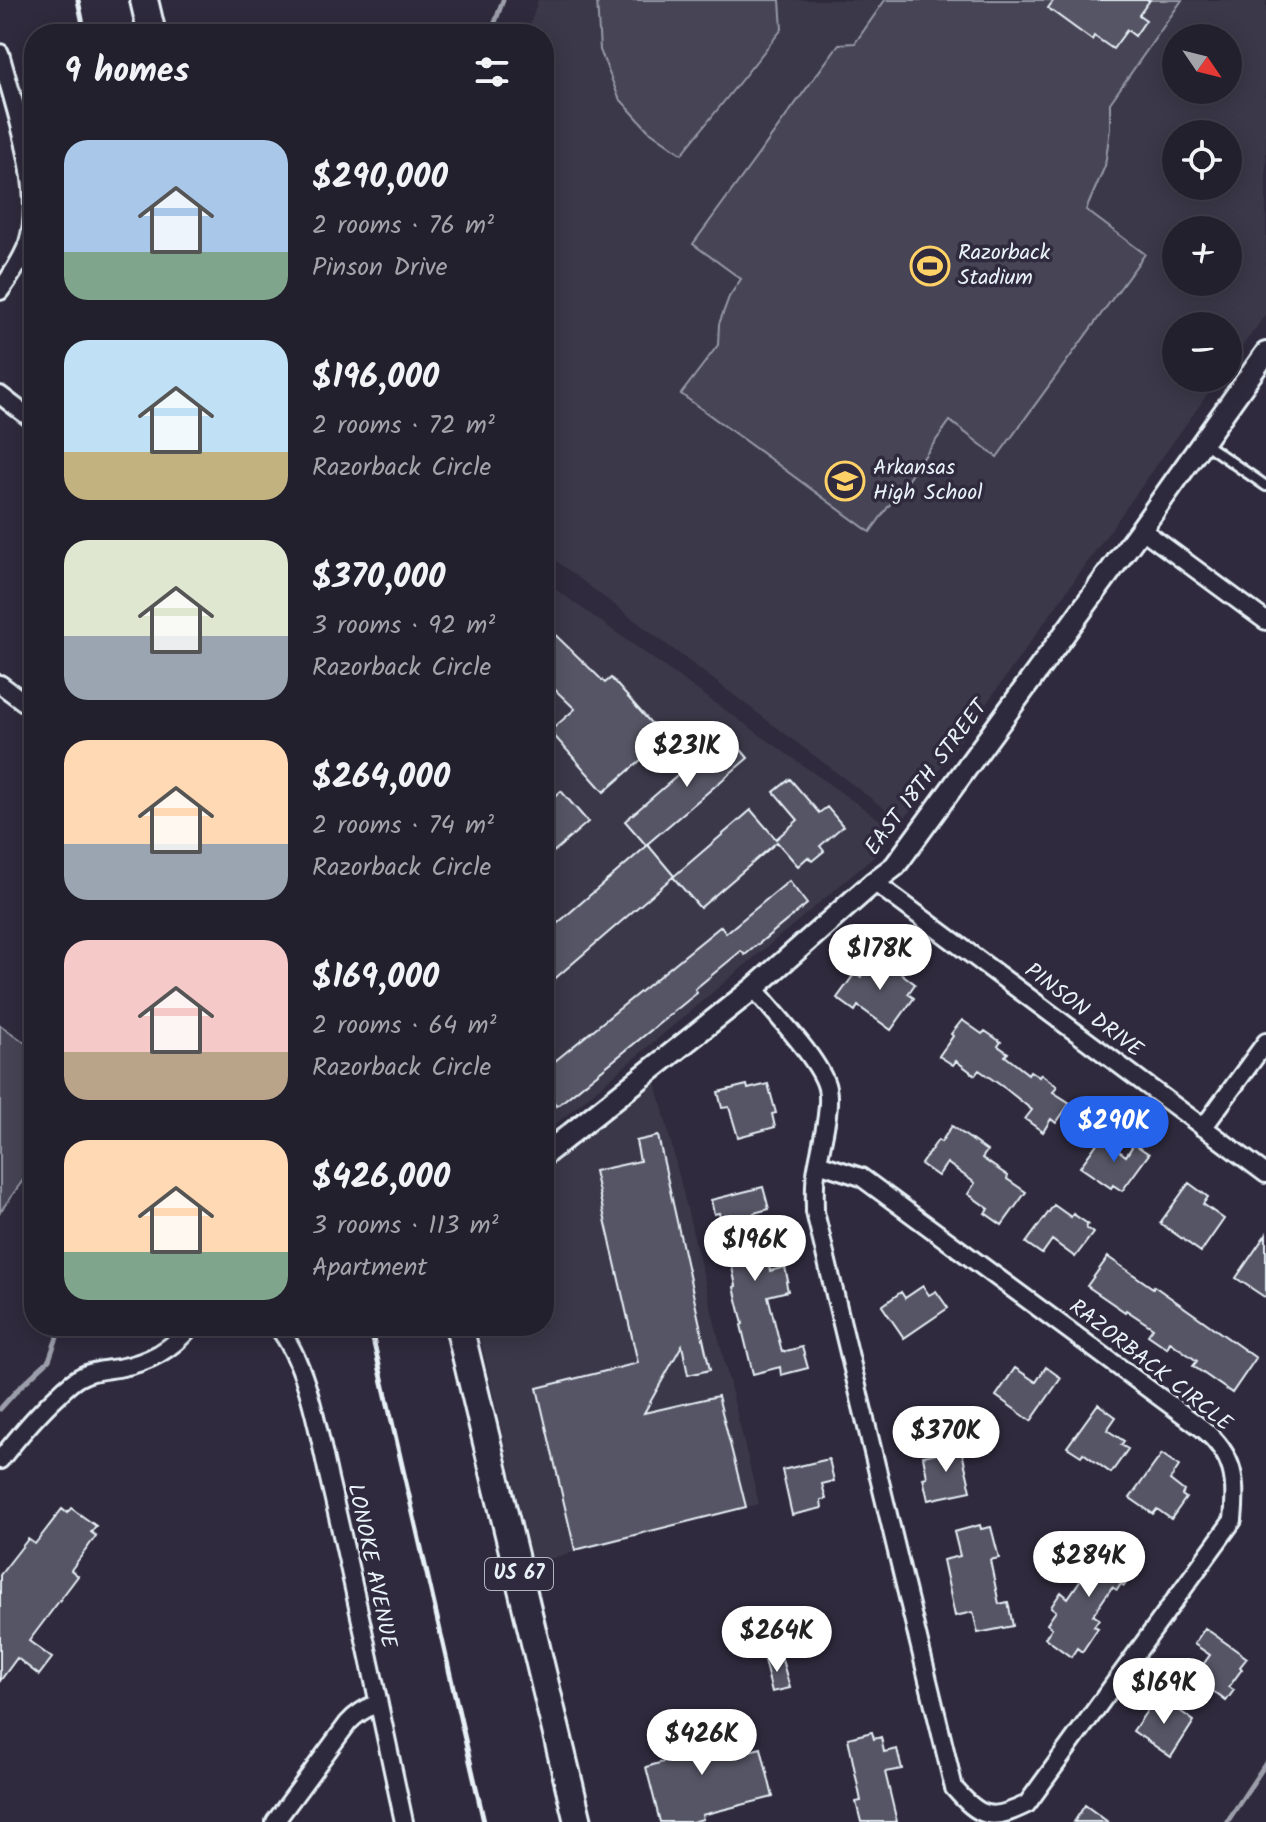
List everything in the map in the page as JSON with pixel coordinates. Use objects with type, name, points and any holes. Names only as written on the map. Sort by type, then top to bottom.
[{"type":"main road","points":[[144,0],[150,24]]},
{"type":"main road","name":"US 67","points":[[461,1336],[578,1822]]},
{"type":"street","points":[[0,53],[24,143]]},
{"type":"street","points":[[0,291],[24,251]]},
{"type":"street","name":"EAST 18TH STREET","points":[[554,1147],[754,988],[895,866],[1266,353]]},
{"type":"street","points":[[0,395],[24,413]]},
{"type":"street","points":[[1141,529],[1266,621]]},
{"type":"street","points":[[0,684],[24,702]]},
{"type":"street","name":"PINSON DRIVE","points":[[874,882],[1266,1174]]},
{"type":"street","name":"RAZORBACK CIRCLE","points":[[754,988],[813,1061],[827,1088],[827,1113],[815,1179],[815,1212],[954,1788],[980,1817],[1010,1813],[1027,1804],[1233,1520],[1236,1493],[1229,1461],[1217,1441],[1203,1429],[935,1230],[861,1177],[818,1163]]},
{"type":"street","points":[[1203,1128],[1266,1042]]},
{"type":"street","points":[[0,1460],[37,1414],[79,1377],[147,1361],[183,1336]]},
{"type":"street","name":"LONOKE AVENUE","points":[[283,1336],[309,1395],[404,1822]]},
{"type":"street","points":[[275,1822],[348,1723],[367,1707],[378,1703]]},
{"type":"lane","points":[[1203,442],[1266,486]]},
{"type":"shaded area","name":"Arkansas High School","points":[[538,0],[1266,0],[1266,314],[1242,347],[1242,312],[1162,312],[1162,392],[1209,392],[902,822],[554,560],[554,24],[530,24]]},
{"type":"shaded area","points":[[597,0],[780,0],[782,29],[682,154],[648,130],[619,98],[600,50]]},
{"type":"shaded area","name":"Razorback Stadium","points":[[885,0],[1182,0],[1165,24],[1162,24],[1162,29],[1110,103],[1105,166],[1086,210],[1145,254],[997,457],[950,421],[870,532],[681,394],[718,345],[719,324],[729,297],[741,279],[693,244],[839,44],[855,43]]},
{"type":"shaded area","points":[[554,588],[894,830],[880,852],[554,1126]]},
{"type":"shaded area","points":[[0,1025],[24,1042],[24,1179],[0,1212]]},
{"type":"shaded area","points":[[656,1081],[759,1504],[533,1563],[479,1336],[554,1336],[554,1164]]},
{"type":"building","points":[[1054,0],[1150,0],[1139,15],[1146,20],[1135,36],[1127,30],[1113,49],[1094,36],[1092,40],[1048,8]]},
{"type":"building","points":[[554,634],[605,683],[611,678],[665,739],[604,792],[554,736],[554,727],[575,709],[554,689]]},
{"type":"building","points":[[727,733],[748,758],[646,845],[625,821]]},
{"type":"building","points":[[790,779],[819,813],[827,807],[843,826],[820,846],[824,851],[812,861],[808,857],[798,866],[777,842],[700,908],[673,877],[751,810],[776,839],[798,820],[774,792]]},
{"type":"building","points":[[561,791],[588,822],[554,851],[554,798]]},
{"type":"building","points":[[648,845],[674,876],[554,979],[554,926]]},
{"type":"building","points":[[789,881],[807,904],[745,955],[741,951],[695,989],[697,993],[557,1106],[554,1102],[554,1062],[721,926],[726,933]]},
{"type":"building","points":[[884,956],[915,984],[908,994],[914,998],[891,1030],[858,1006],[855,1011],[837,998],[855,973],[861,977],[874,959],[879,962]]},
{"type":"building","points":[[962,1020],[1001,1042],[998,1046],[1008,1053],[1005,1056],[1028,1074],[1030,1071],[1039,1077],[1041,1074],[1057,1086],[1053,1092],[1070,1103],[1056,1123],[1051,1119],[1043,1132],[1025,1119],[1032,1110],[1006,1089],[979,1070],[975,1075],[956,1061],[953,1065],[939,1056]]},
{"type":"building","points":[[768,1084],[776,1113],[772,1114],[775,1127],[738,1137],[729,1107],[722,1108],[718,1092]]},
{"type":"building","points":[[952,1126],[987,1151],[982,1158],[1026,1192],[1002,1225],[985,1213],[989,1209],[968,1194],[975,1183],[947,1163],[938,1176],[921,1164]]},
{"type":"building","points":[[658,1136],[710,1370],[688,1375],[682,1345],[644,1413],[718,1396],[746,1507],[575,1550],[537,1388],[638,1363],[594,1171],[640,1161],[636,1141]]},
{"type":"building","points":[[1101,1138],[1126,1156],[1134,1144],[1149,1154],[1122,1191],[1113,1185],[1111,1188],[1080,1167]]},
{"type":"building","points":[[1189,1183],[1208,1197],[1203,1204],[1224,1219],[1201,1252],[1160,1223]]},
{"type":"building","points":[[763,1187],[769,1209],[754,1213],[764,1258],[767,1257],[770,1271],[785,1267],[788,1281],[788,1291],[768,1296],[782,1352],[802,1347],[808,1368],[781,1375],[780,1367],[753,1374],[727,1244],[719,1213],[714,1214],[711,1200]]},
{"type":"building","points":[[1054,1205],[1088,1224],[1086,1228],[1093,1233],[1075,1257],[1052,1240],[1042,1254],[1026,1243]]},
{"type":"building","points":[[1266,1234],[1266,1298],[1236,1278]]},
{"type":"building","points":[[1108,1257],[1256,1358],[1232,1393],[1193,1366],[1197,1361],[1170,1342],[1167,1348],[1148,1335],[1153,1328],[1087,1286]]},
{"type":"building","points":[[923,1286],[929,1295],[936,1291],[948,1308],[904,1338],[882,1306],[901,1292],[905,1298]]},
{"type":"building","points":[[1046,1367],[1061,1378],[1031,1421],[996,1396],[1015,1368],[1036,1382]]},
{"type":"building","points":[[1098,1404],[1116,1417],[1107,1430],[1124,1441],[1121,1445],[1128,1449],[1111,1473],[1083,1453],[1081,1456],[1067,1447]]},
{"type":"building","points":[[961,1448],[971,1491],[928,1500],[923,1478],[927,1477],[923,1456]]},
{"type":"building","points":[[1162,1454],[1179,1466],[1170,1480],[1184,1491],[1182,1495],[1186,1498],[1171,1519],[1157,1509],[1153,1514],[1130,1498]]},
{"type":"building","points":[[829,1459],[834,1481],[822,1484],[826,1499],[821,1500],[822,1508],[792,1515],[782,1470]]},
{"type":"building","points":[[71,1508],[96,1526],[91,1532],[96,1536],[71,1570],[78,1576],[29,1641],[52,1658],[39,1675],[17,1658],[0,1681],[0,1575],[28,1539],[35,1544],[62,1509],[67,1513]]},
{"type":"building","points":[[980,1525],[981,1529],[991,1527],[999,1558],[990,1560],[999,1604],[1008,1602],[1013,1626],[978,1633],[973,1612],[955,1616],[943,1560],[960,1556],[954,1532]]},
{"type":"building","points":[[1108,1540],[1141,1563],[1124,1586],[1121,1584],[1117,1590],[1112,1587],[1093,1615],[1099,1619],[1094,1626],[1098,1628],[1082,1652],[1077,1648],[1071,1657],[1045,1638],[1052,1628],[1047,1624],[1056,1611],[1051,1607],[1061,1592],[1068,1598]]},
{"type":"building","points":[[1205,1628],[1247,1658],[1229,1687],[1234,1690],[1226,1701],[1194,1677],[1210,1655],[1194,1644]]},
{"type":"building","points":[[781,1656],[790,1688],[772,1692],[764,1660]]},
{"type":"building","points":[[1158,1695],[1194,1721],[1171,1757],[1133,1731]]},
{"type":"building","points":[[692,1718],[704,1762],[761,1748],[773,1797],[702,1815],[703,1819],[692,1822],[660,1822],[646,1767],[663,1762],[654,1727]]},
{"type":"building","points":[[872,1732],[874,1739],[881,1737],[884,1752],[897,1749],[902,1769],[885,1772],[897,1822],[861,1822],[856,1802],[861,1801],[848,1738]]},
{"type":"building","points":[[1085,1805],[1108,1822],[1074,1822]]},
{"type":"waterway","points":[[495,24],[503,0]]},
{"type":"waterway","points":[[0,1409],[49,1360],[57,1336]]},
{"type":"waterway","points":[[1227,1822],[1266,1763]]},
{"type":"railway","points":[[78,0],[83,24]]},
{"type":"railway","points":[[372,1336],[484,1822]]},
{"type":"place","name":"Razorback Stadium","points":[[930,266]]},
{"type":"place","name":"Arkansas High School","points":[[845,481]]}]
